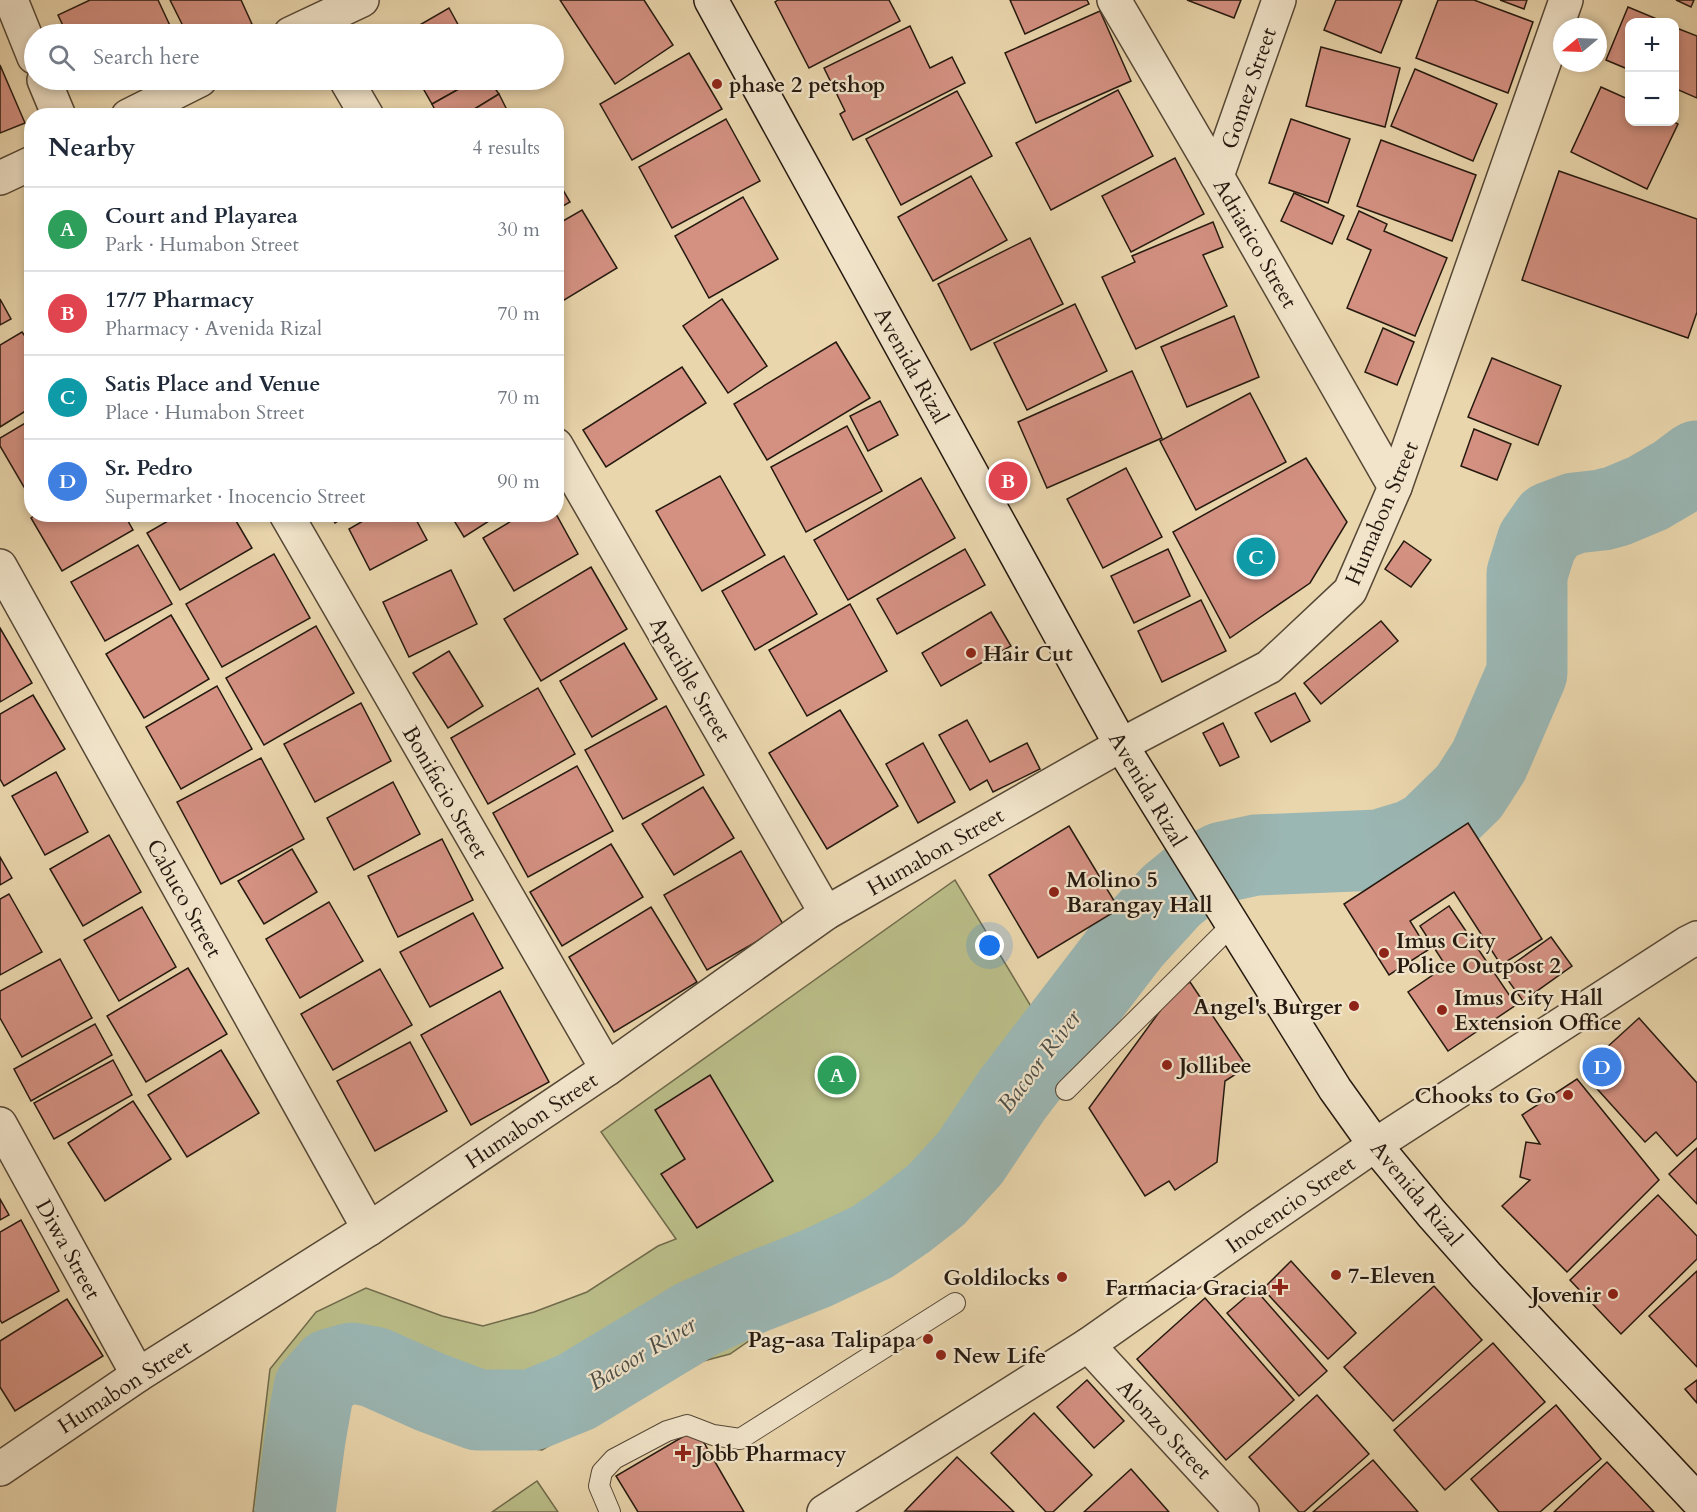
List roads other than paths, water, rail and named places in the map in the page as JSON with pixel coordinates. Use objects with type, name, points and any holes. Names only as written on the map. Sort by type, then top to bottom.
[{"type":"street","points":[[11,0],[24,32]]},
{"type":"street","points":[[307,23],[362,0]]},
{"type":"street","name":"Avenida Rizal","points":[[711,0],[1121,745],[1335,1089],[1375,1145],[1432,1214],[1486,1275],[1697,1500]]},
{"type":"street","name":"Adriatico Street","points":[[1114,0],[1395,487]]},
{"type":"street","name":"Gomez Street","points":[[1217,176],[1279,0]]},
{"type":"street","name":"Humabon Street","points":[[0,1469],[138,1374],[369,1229],[607,1069],[826,913],[1121,745],[1269,667],[1350,591],[1395,487],[1566,0]]},
{"type":"street","points":[[48,90],[56,108]]},
{"type":"street","points":[[144,108],[180,90]]},
{"type":"street","points":[[352,90],[362,108]]},
{"type":"street","points":[[0,178],[24,167]]},
{"type":"street","name":"Apacible Street","points":[[564,459],[826,913]]},
{"type":"street","name":"Bonifacio Street","points":[[291,522],[607,1069]]},
{"type":"street","name":"Cabuco Street","points":[[0,566],[369,1229]]},
{"type":"street","name":"Inocencio Street","points":[[844,1507],[1088,1346],[1375,1145],[1694,945]]},
{"type":"street","name":"Diwa Street","points":[[0,1124],[138,1374]]},
{"type":"street","name":"Alonzo Street","points":[[1088,1346],[1242,1512]]},
{"type":"lane","points":[[1066,1090],[1227,916]]},
{"type":"lane","points":[[610,1512],[598,1486],[602,1472],[614,1459],[667,1431],[687,1425],[713,1435],[740,1439],[955,1304]]},
{"type":"waterway","name":"Bacoor River","points":[[295,1512],[314,1388],[331,1369],[352,1363],[374,1367],[478,1410],[532,1410],[576,1392],[695,1320],[872,1242],[936,1195],[970,1158],[1012,1095],[1130,941],[1171,896],[1193,878],[1223,862],[1256,855],[1379,850],[1412,840],[1429,831],[1469,792],[1489,761],[1527,673],[1527,574],[1537,542],[1551,522],[1575,513],[1617,506],[1648,493],[1697,461]]},
{"type":"place","name":"phase 2 petshop","points":[[717,84]]},
{"type":"place","name":"17/7 Pharmacy","points":[[1008,481]]},
{"type":"place","name":"Satis Place and Venue","points":[[1256,557]]},
{"type":"place","name":"Hair Cut","points":[[971,653]]},
{"type":"place","name":"Molino 5 Barangay Hall","points":[[1054,892]]},
{"type":"place","name":"Imus City Police Outpost 2","points":[[1384,953]]},
{"type":"place","name":"Angel's Burger","points":[[1354,1006]]},
{"type":"place","name":"Imus City Hall Extension Office","points":[[1442,1010]]},
{"type":"place","name":"Jollibee","points":[[1167,1065]]},
{"type":"place","name":"Sr. Pedro","points":[[1602,1067]]},
{"type":"place","name":"Court and Playarea","points":[[837,1075]]},
{"type":"place","name":"Chooks to Go","points":[[1568,1095]]},
{"type":"place","name":"7-Eleven","points":[[1336,1275]]},
{"type":"place","name":"Goldilocks","points":[[1062,1277]]},
{"type":"place","name":"Farmacia Gracia","points":[[1280,1287]]},
{"type":"place","name":"Jovenir","points":[[1613,1294]]},
{"type":"place","name":"Pag-asa Talipapa","points":[[928,1339]]},
{"type":"place","name":"New Life","points":[[941,1355]]},
{"type":"place","name":"Jobb Pharmacy","points":[[683,1453]]}]
